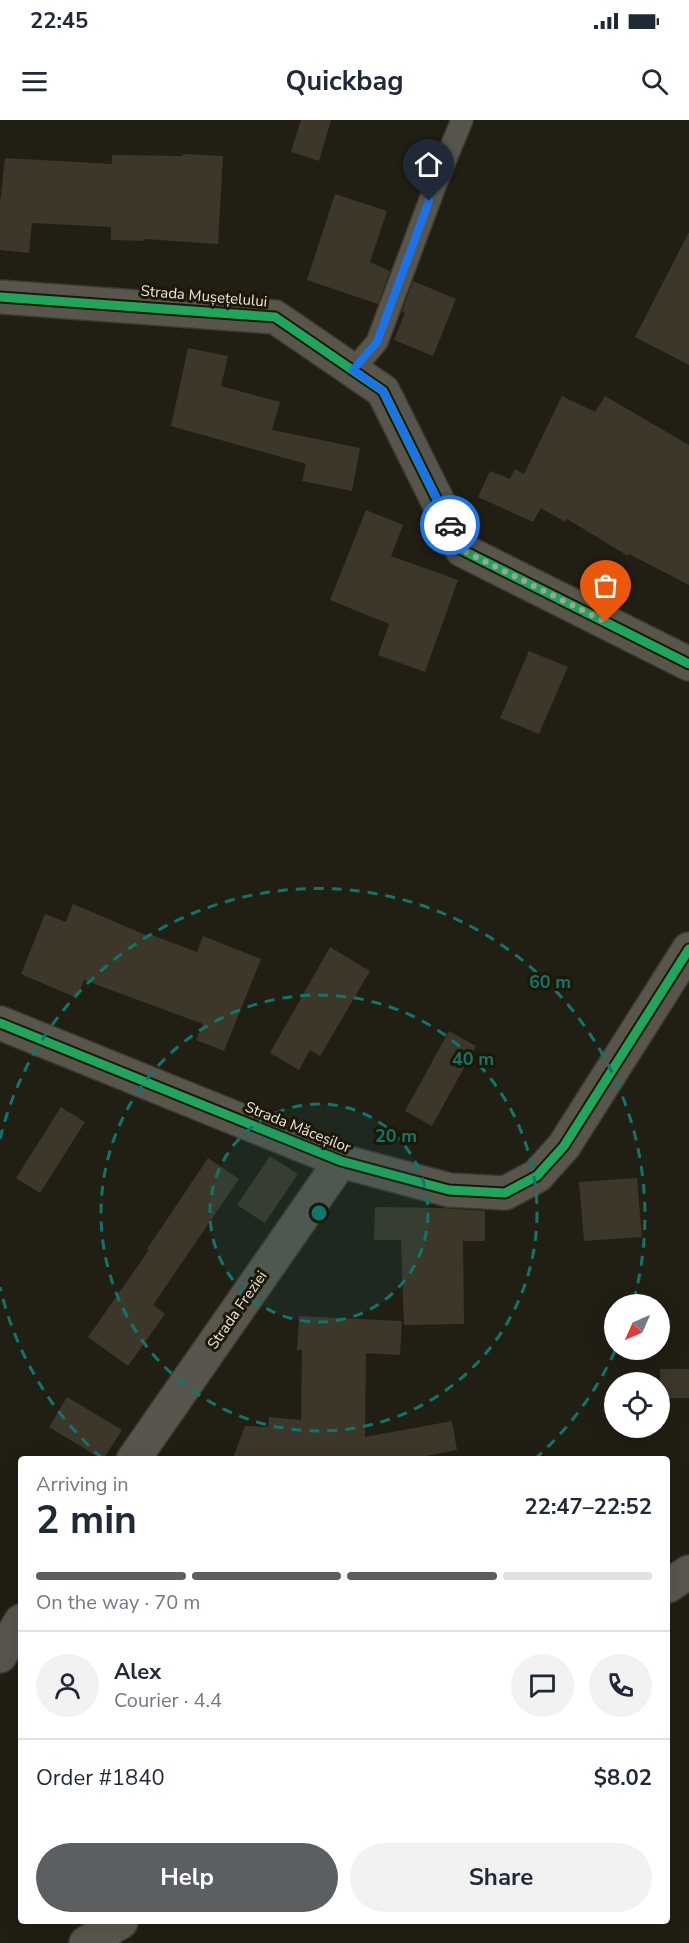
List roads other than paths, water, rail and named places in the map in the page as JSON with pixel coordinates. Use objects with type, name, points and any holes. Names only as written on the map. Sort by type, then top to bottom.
[{"type":"main road","points":[[670,1585],[689,1572]]},
{"type":"main road","points":[[86,1943],[118,1924]]},
{"type":"street","name":"Strada Mușețelului","points":[[0,297],[275,317],[383,391],[462,550],[689,664]]},
{"type":"street","name":"Strada Măceșilor","points":[[0,1023],[341,1161],[449,1190],[506,1193],[537,1176],[564,1146],[689,949]]},
{"type":"street","name":"Strada Freziei","points":[[136,1456],[341,1161]]},
{"type":"street","points":[[0,1608],[18,1615]]},
{"type":"street","points":[[0,1656],[18,1626]]},
{"type":"lane","points":[[353,370],[377,342],[462,120]]}]
